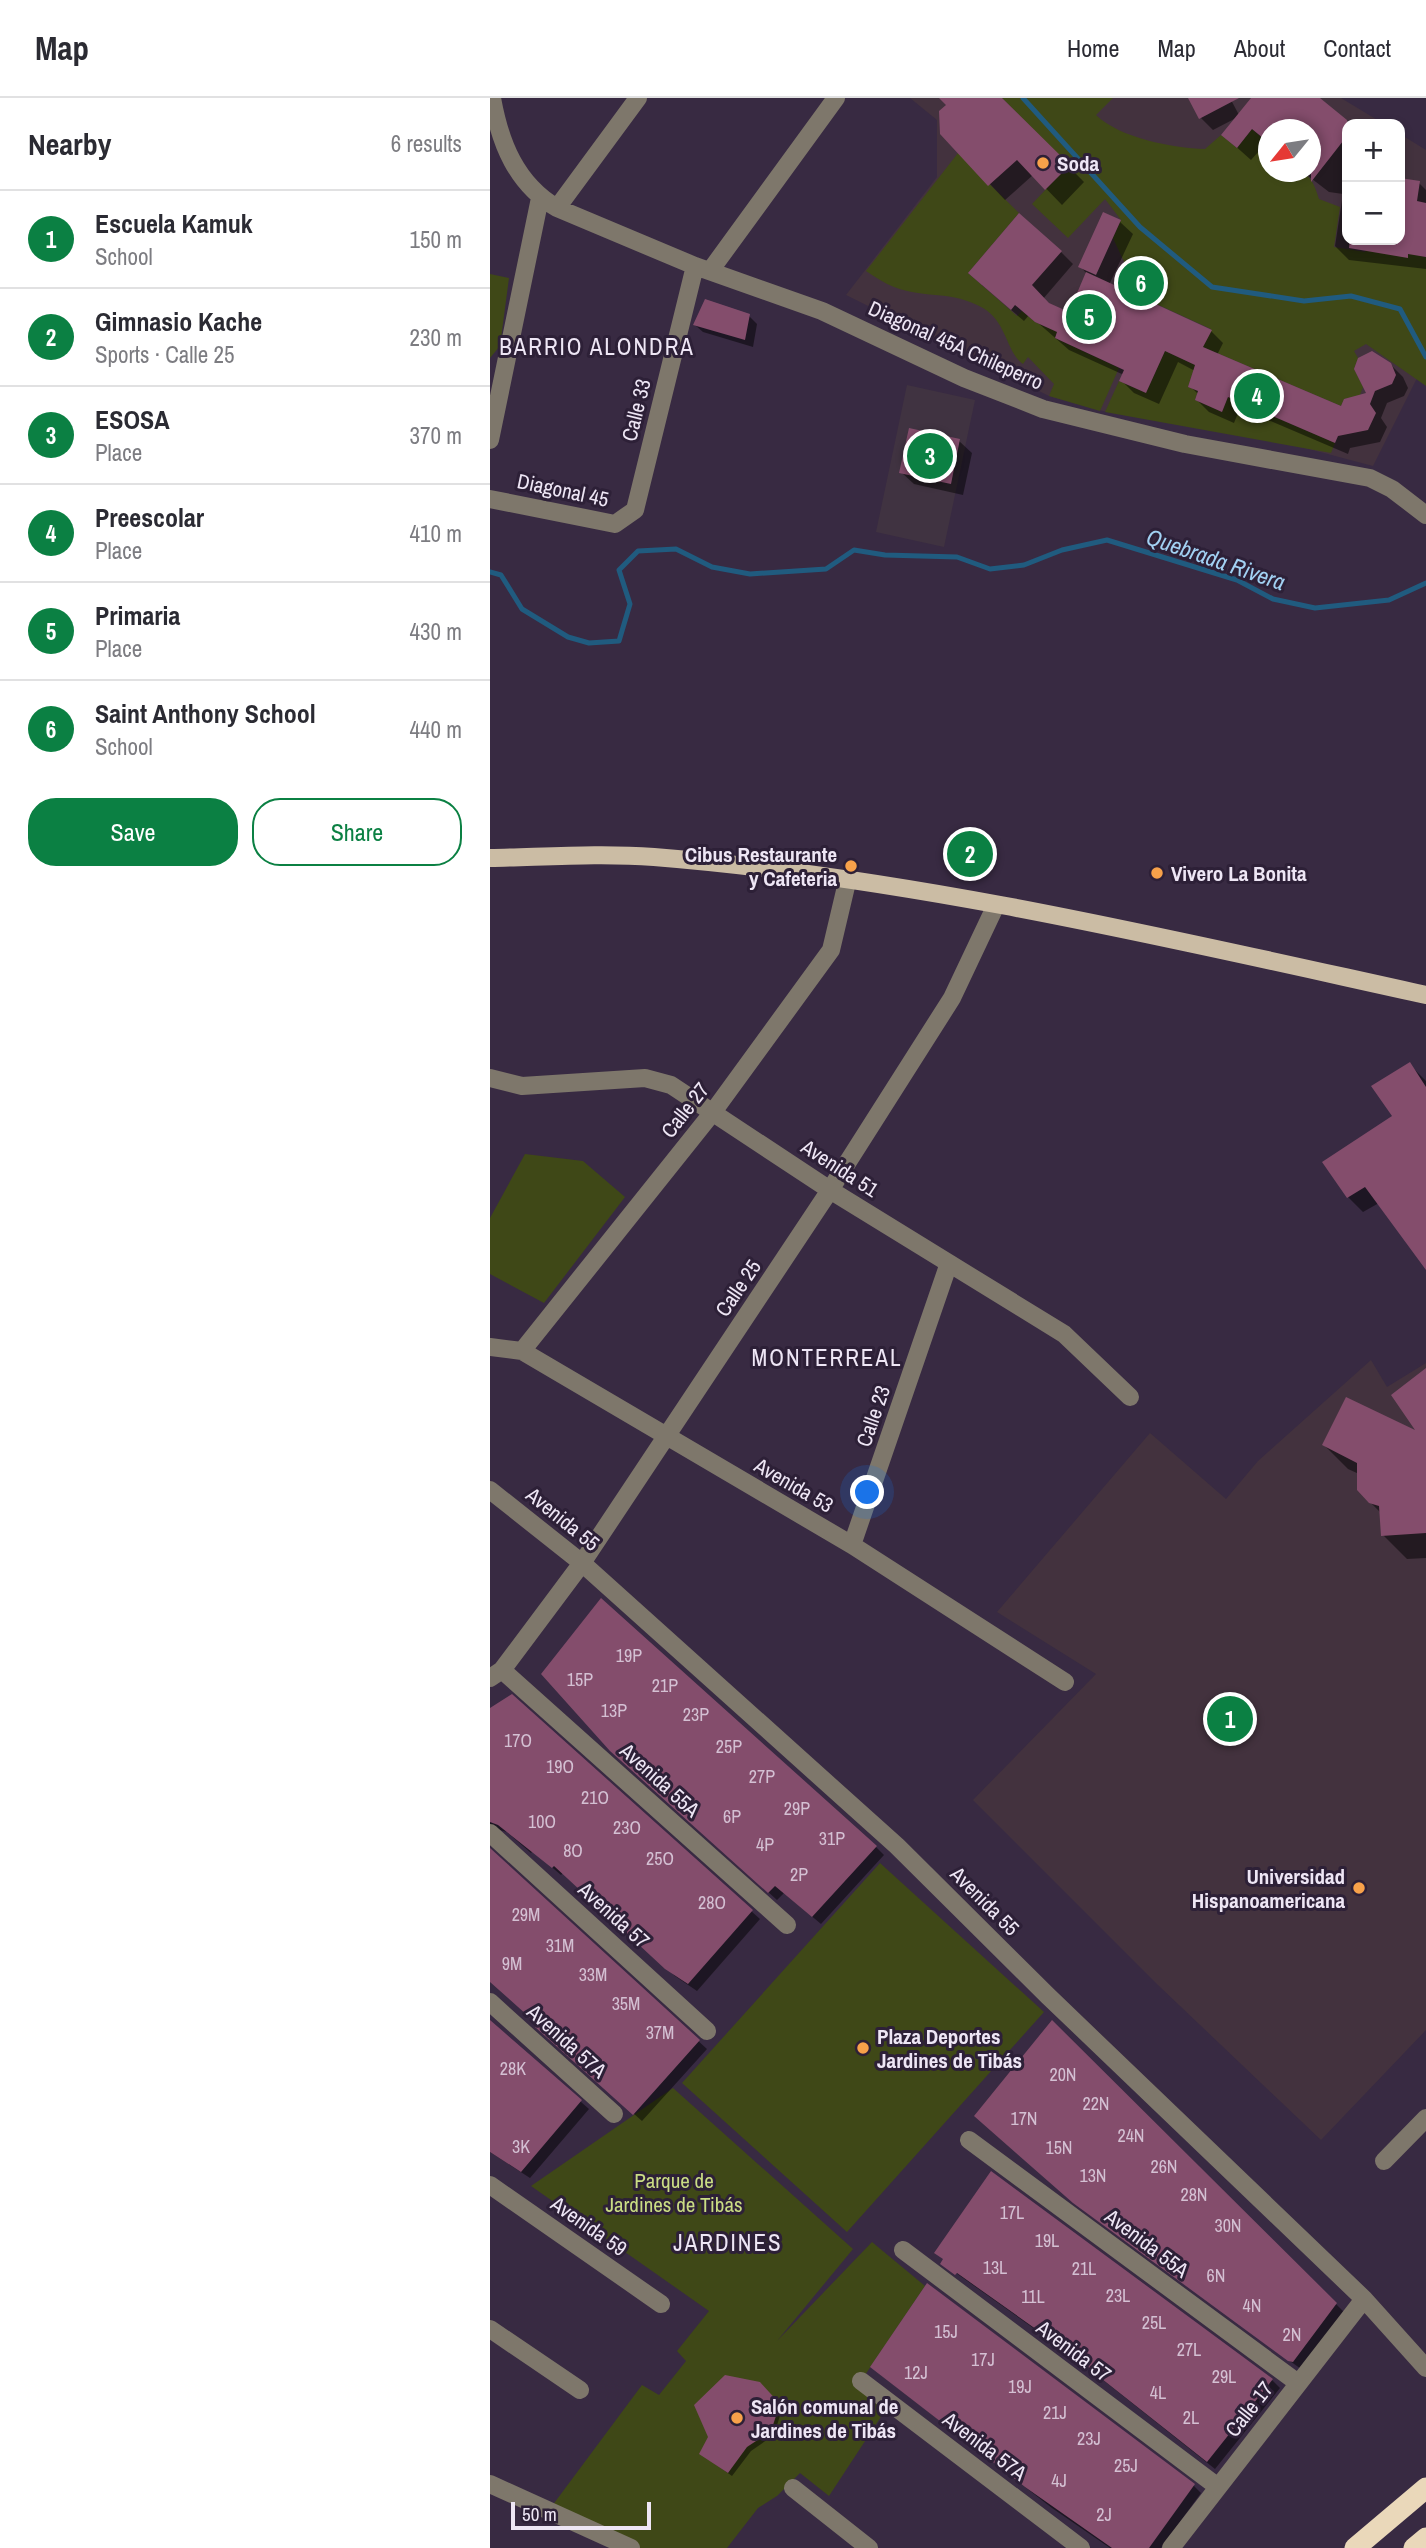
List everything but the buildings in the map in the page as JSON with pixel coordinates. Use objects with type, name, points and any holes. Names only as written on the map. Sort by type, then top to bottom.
[{"type":"highway","points":[[1355,2548],[1426,2488]]},
{"type":"highway","points":[[1414,2548],[1426,2539]]},
{"type":"main road","points":[[490,858],[651,857],[848,878],[996,905],[1426,995]]},
{"type":"street","name":"Diagonal 45A Chileperro","points":[[492,98],[497,125],[512,166],[540,198],[557,208],[702,269],[822,311],[878,335],[964,378],[1043,410],[1185,444],[1370,478],[1392,489],[1426,514]]},
{"type":"street","points":[[557,208],[638,98]]},
{"type":"street","name":"Calle 33","points":[[625,519],[635,510],[702,269],[836,98]]},
{"type":"street","points":[[490,440],[497,378],[540,198]]},
{"type":"street","name":"Diagonal 45","points":[[490,499],[615,524],[625,519]]},
{"type":"street","name":"Calle 27","points":[[522,1351],[713,1112],[831,950],[848,878]]},
{"type":"street","name":"Calle 25","points":[[496,1674],[582,1563],[830,1191],[952,998],[996,905]]},
{"type":"street","name":"Avenida 51","points":[[490,1079],[522,1086],[645,1078],[671,1085],[830,1191],[1064,1334],[1130,1397]]},
{"type":"street","name":"Calle 23","points":[[852,1545],[949,1263]]},
{"type":"street","name":"Avenida 53","points":[[490,1347],[522,1351],[852,1545],[1065,1682]]},
{"type":"street","name":"Avenida 55","points":[[490,1490],[582,1563],[897,1846],[1048,1996],[1364,2299],[1426,2368]]},
{"type":"street","name":"Avenida 55A","points":[[496,1674],[787,1925]]},
{"type":"street","name":"Avenida 57","points":[[490,1833],[707,2031]]},
{"type":"street","name":"Avenida 57A","points":[[490,2002],[614,2114]]},
{"type":"street","points":[[1384,2161],[1426,2118]]},
{"type":"street","name":"Avenida 55A","points":[[969,2140],[1298,2383]]},
{"type":"street","name":"Avenida 59","points":[[490,2185],[661,2304]]},
{"type":"street","name":"Avenida 57","points":[[903,2250],[1218,2487]]},
{"type":"street","name":"Calle 17","points":[[1171,2548],[1364,2299]]},
{"type":"street","points":[[490,2329],[580,2390]]},
{"type":"street","name":"Avenida 57A","points":[[861,2381],[1081,2548]]},
{"type":"street","points":[[490,2484],[631,2548]]},
{"type":"street","points":[[793,2488],[869,2548]]},
{"type":"shaded area","points":[[910,98],[1341,98],[1376,119],[1342,119],[1342,245],[1405,245],[1405,137],[1426,150],[1426,360],[1373,466],[1286,443],[1103,411],[1049,396],[846,295],[937,177],[937,120]]},
{"type":"shaded area","points":[[907,385],[975,400],[944,547],[876,532]]},
{"type":"shaded area","points":[[1371,1360],[1387,1387],[1426,1363],[1426,2030],[1321,2140],[1158,1985],[973,1800],[1096,1674],[997,1612],[1150,1433],[1226,1499],[1258,1461]]},
{"type":"green space","points":[[1002,98],[1113,98],[1096,115],[1106,123],[1132,136],[1177,146],[1205,149],[1221,135],[1237,148],[1252,129],[1258,134],[1258,182],[1312,182],[1319,199],[1340,207],[1334,247],[1365,252],[1366,245],[1408,257],[1408,253],[1426,257],[1426,386],[1366,344],[1354,351],[1358,358],[1354,369],[1363,387],[1360,395],[1344,399],[1341,406],[1203,347],[1211,329],[1128,291],[1133,281],[1113,238],[1121,220],[1105,199],[1068,238],[1032,204],[1069,165]]},
{"type":"green space","points":[[958,153],[1019,213],[968,273],[1017,316],[1022,311],[1035,322],[1057,332],[1055,338],[1119,368],[1100,411],[1049,396],[1054,384],[1028,357],[1023,364],[1017,359],[997,321],[983,308],[960,299],[905,291],[866,271]]},
{"type":"green space","points":[[490,274],[509,278],[500,346],[490,358]]},
{"type":"green space","points":[[1165,351],[1195,365],[1188,387],[1198,391],[1195,400],[1222,412],[1228,397],[1335,443],[1331,453],[1105,412],[1119,381],[1146,393]]},
{"type":"green space","points":[[525,1154],[583,1161],[625,1197],[544,1303],[490,1274],[490,1218]]},
{"type":"green space","name":"Plaza Deportes Jardines de Tibás","points":[[880,1863],[1044,2012],[847,2232],[682,2083]]},
{"type":"green space","name":"Parque de Jardines de Tibás","points":[[673,2088],[853,2249],[777,2341],[872,2242],[925,2286],[861,2381],[890,2403],[829,2496],[800,2473],[777,2496],[758,2508],[727,2548],[627,2548],[549,2510],[642,2385],[659,2395],[686,2361],[677,2351],[709,2311],[531,2186]]},
{"type":"waterway","points":[[1023,98],[1140,227],[1212,287],[1304,301],[1351,296],[1400,309],[1426,357]]},
{"type":"waterway","name":"Quebrada Rivera","points":[[490,572],[501,575],[522,609],[568,637],[589,643],[619,641],[630,604],[619,570],[638,551],[676,549],[712,567],[750,574],[826,569],[854,550],[885,555],[957,557],[990,569],[1024,565],[1062,550],[1107,540],[1237,580],[1273,599],[1315,608],[1389,600],[1426,583]]},
{"type":"place","name":"Soda","points":[[1043,163]]},
{"type":"place","name":"Saint Anthony School","points":[[1141,283]]},
{"type":"place","name":"Primaria","points":[[1089,317]]},
{"type":"place","name":"Preescolar","points":[[1257,396]]},
{"type":"place","name":"ESOSA","points":[[930,456]]},
{"type":"place","name":"Gimnasio Kache","points":[[970,854]]},
{"type":"place","name":"Cibus Restaurante y Cafeteria","points":[[851,866]]},
{"type":"place","name":"Vivero La Bonita","points":[[1157,873]]},
{"type":"place","name":"Escuela Kamuk","points":[[1230,1719]]},
{"type":"place","name":"Universidad Hispanoamericana","points":[[1359,1888]]},
{"type":"place","name":"Plaza Deportes Jardines de Tibás","points":[[863,2048]]},
{"type":"place","name":"Salón comunal de Jardines de Tibás","points":[[737,2418]]},
{"type":"district","name":"BARRIO ALONDRA","points":[[597,346]]},
{"type":"district","name":"MONTERREAL","points":[[827,1357]]},
{"type":"district","name":"JARDINES","points":[[728,2242]]}]
